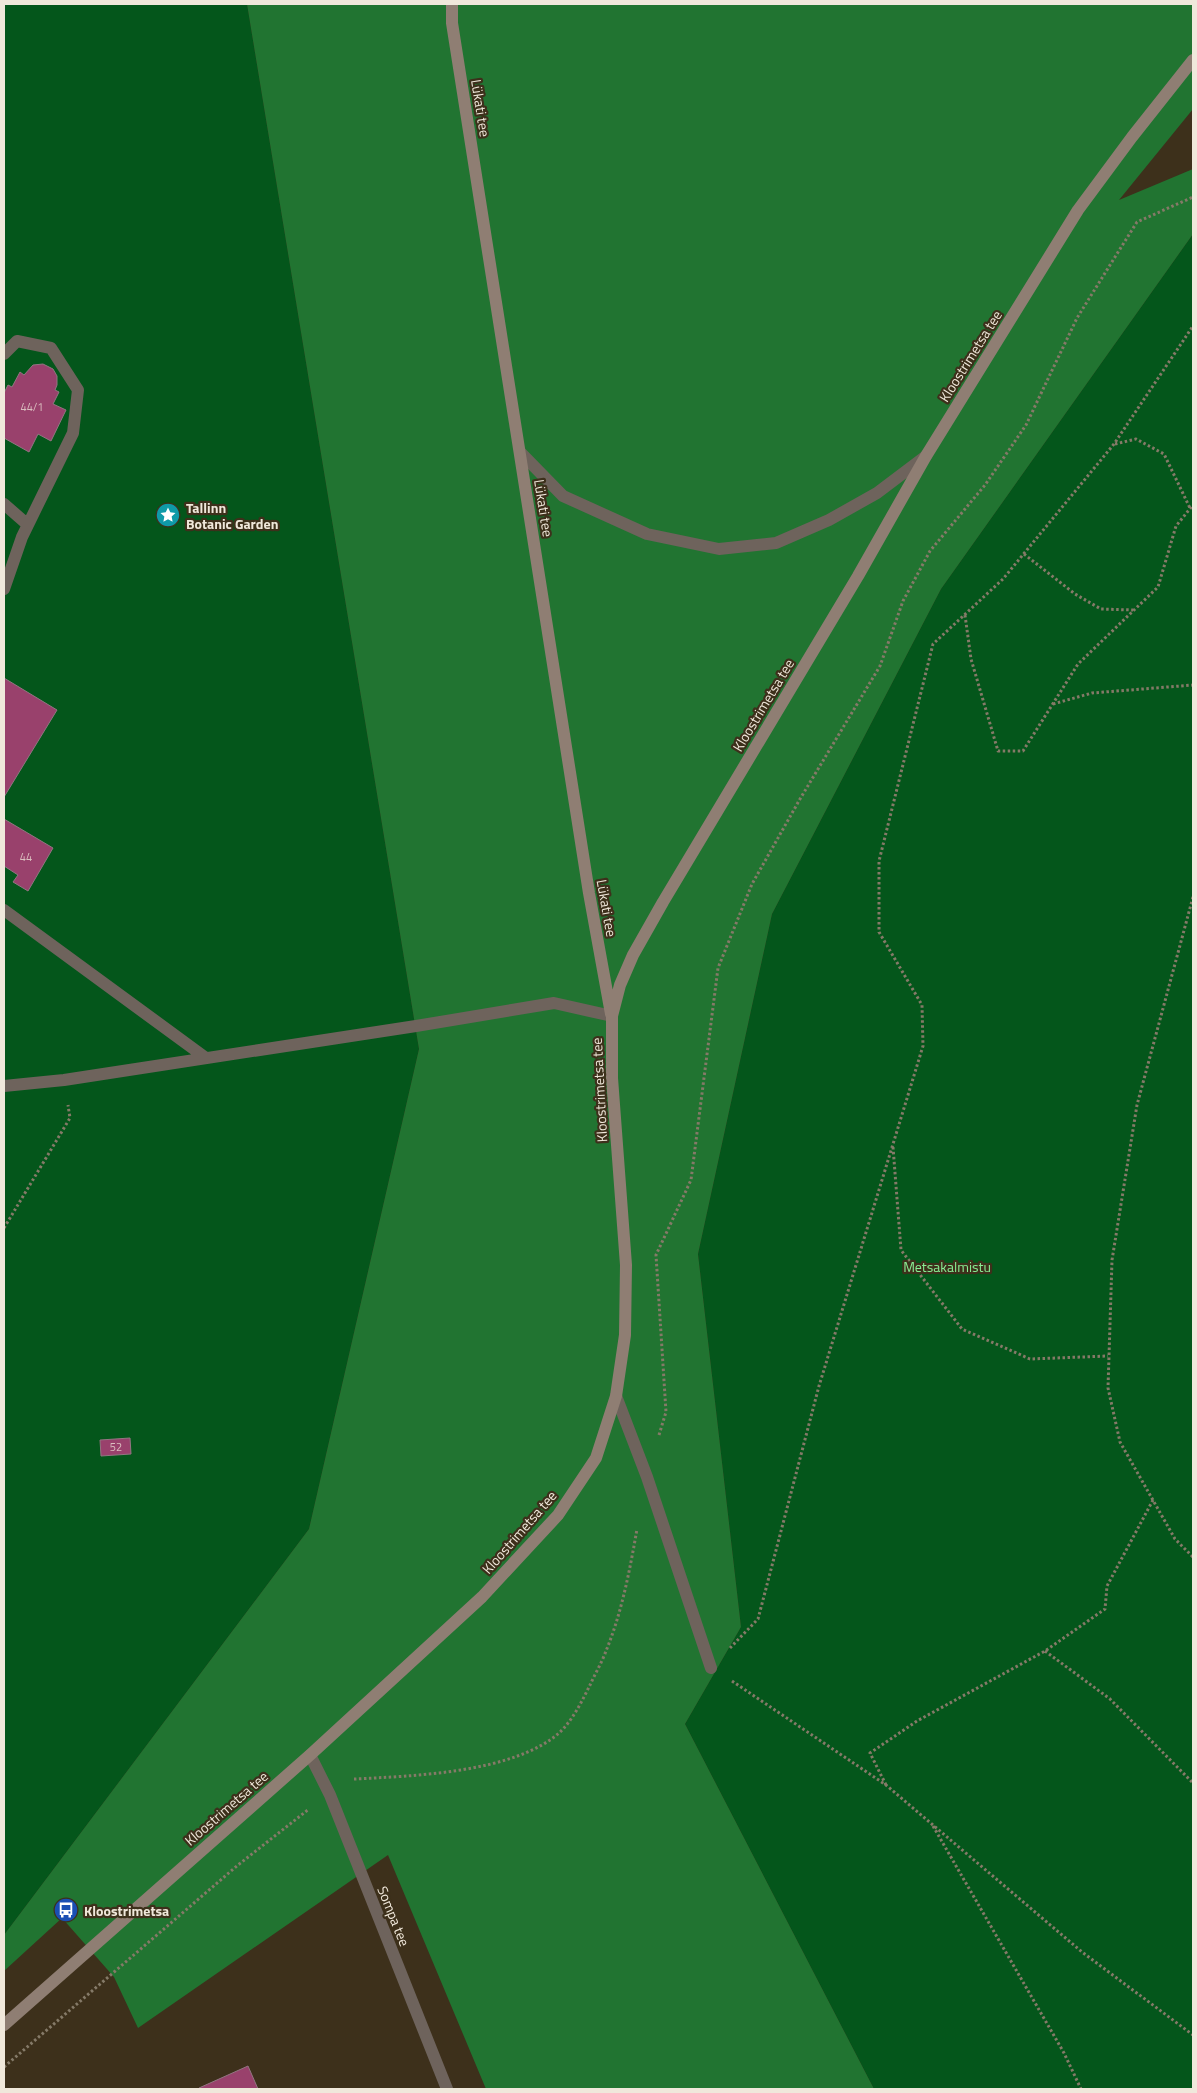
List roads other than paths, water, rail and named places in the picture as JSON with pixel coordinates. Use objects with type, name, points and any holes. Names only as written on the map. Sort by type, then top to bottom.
[{"type":"main road","name":"Lükati tee","points":[[452,4],[452,23],[589,893],[612,1016]]},
{"type":"main road","name":"Kloostrimetsa tee","points":[[4,2025],[310,1755],[482,1596],[558,1515],[596,1458],[616,1396],[625,1336],[626,1265],[612,1078],[612,1016],[633,955],[858,576],[926,456],[1078,210],[1132,137],[1193,60]]},
{"type":"street","points":[[4,354],[17,341],[51,348],[78,390],[73,433],[28,525],[4,589]]},
{"type":"street","points":[[520,452],[563,496],[647,534],[720,549],[776,543],[829,520],[877,493],[926,456]]},
{"type":"street","points":[[4,504],[28,525]]},
{"type":"street","points":[[4,910],[206,1058]]},
{"type":"street","points":[[4,1086],[64,1080],[554,1003],[612,1016]]},
{"type":"street","points":[[616,1396],[647,1476],[711,1668]]},
{"type":"street","name":"Sompa tee","points":[[310,1755],[330,1795],[447,2089]]},
{"type":"place","name":"Tallinn Botanic Garden","points":[[168,515]]},
{"type":"place","name":"Kloostrimetsa","points":[[66,1910]]},
{"type":"park label","name":"Metsakalmistu","points":[[947,1266]]}]
